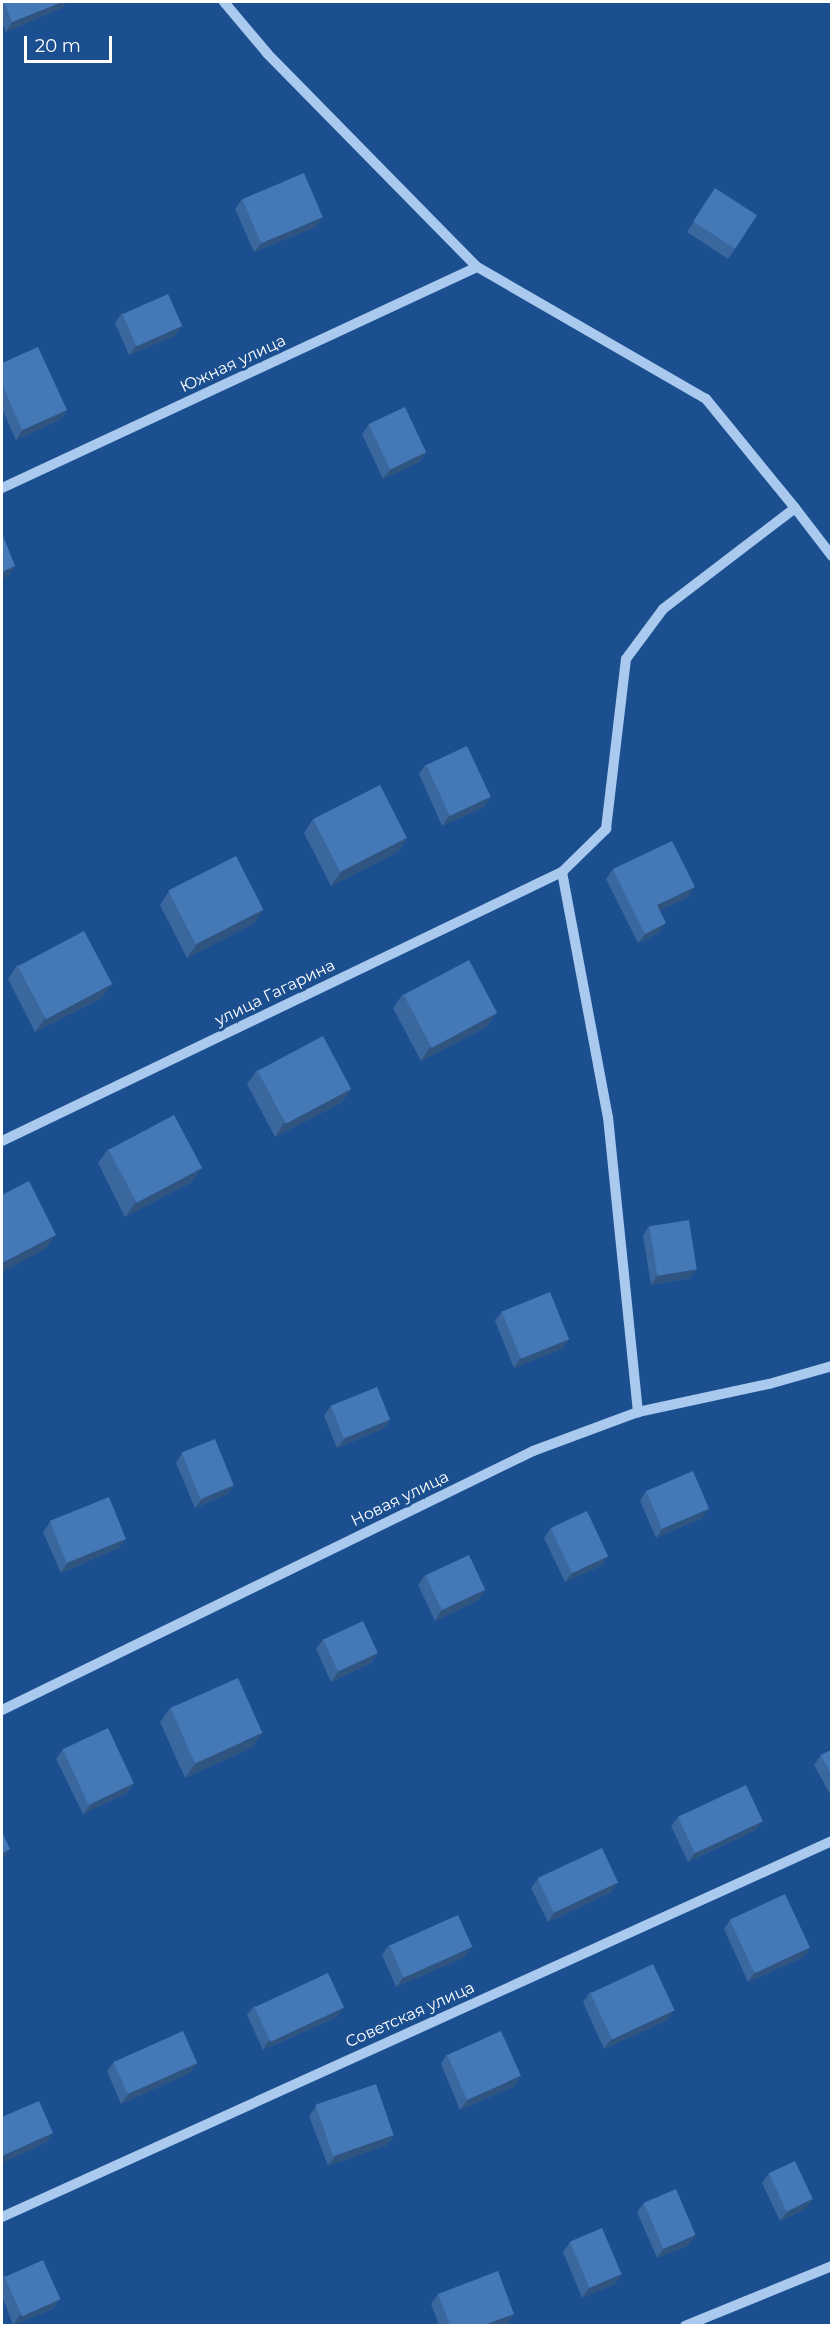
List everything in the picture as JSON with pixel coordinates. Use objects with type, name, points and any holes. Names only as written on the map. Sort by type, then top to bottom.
[{"type":"street","points":[[224,2],[267,53],[477,267],[706,399],[831,556]]},
{"type":"street","name":"Южная улица","points":[[2,488],[477,267]]},
{"type":"street","name":"улица Гагарина","points":[[2,1141],[562,872],[606,829],[626,659],[663,609],[795,508]]},
{"type":"street","points":[[562,872],[608,1117],[638,1412]]},
{"type":"street","name":"Новая улица","points":[[2,1710],[532,1451],[638,1412],[770,1384],[831,1366]]},
{"type":"street","name":"Советская улица","points":[[2,2217],[831,1841]]},
{"type":"street","points":[[685,2325],[831,2266]]},
{"type":"building","points":[[4,2],[62,2],[12,22]]},
{"type":"building","points":[[304,173],[323,217],[261,243],[242,199]]},
{"type":"building","points":[[715,188],[757,215],[735,249],[693,222]]},
{"type":"building","points":[[168,294],[182,326],[137,346],[122,314]]},
{"type":"building","points":[[38,347],[67,410],[22,430],[2,384],[2,363]]},
{"type":"building","points":[[405,407],[426,452],[390,469],[369,424]]},
{"type":"building","points":[[2,533],[15,566],[2,572]]},
{"type":"building","points":[[467,746],[491,797],[450,816],[426,765]]},
{"type":"building","points":[[380,785],[407,838],[340,872],[313,819]]},
{"type":"building","points":[[672,841],[695,887],[657,905],[666,923],[645,934],[613,869]]},
{"type":"building","points":[[236,856],[263,909],[196,944],[168,891]]},
{"type":"building","points":[[84,931],[112,984],[46,1019],[18,966]]},
{"type":"building","points":[[469,960],[497,1013],[432,1048],[404,995]]},
{"type":"building","points":[[323,1036],[351,1089],[286,1124],[258,1071]]},
{"type":"building","points":[[174,1115],[202,1168],[137,1203],[109,1150]]},
{"type":"building","points":[[29,1181],[56,1235],[2,1263],[2,1195]]},
{"type":"building","points":[[689,1220],[697,1269],[657,1276],[649,1226]]},
{"type":"building","points":[[550,1292],[569,1339],[521,1359],[502,1311]]},
{"type":"building","points":[[377,1387],[390,1419],[344,1438],[331,1406]]},
{"type":"building","points":[[215,1439],[234,1485],[200,1499],[182,1452]]},
{"type":"building","points":[[693,1471],[709,1509],[662,1529],[646,1491]]},
{"type":"building","points":[[109,1497],[126,1539],[67,1563],[50,1521]]},
{"type":"building","points":[[587,1511],[608,1556],[572,1573],[551,1528]]},
{"type":"building","points":[[469,1555],[485,1589],[442,1610],[425,1575]]},
{"type":"building","points":[[363,1621],[378,1653],[338,1671],[323,1640]]},
{"type":"building","points":[[238,1678],[262,1733],[195,1763],[170,1708]]},
{"type":"building","points":[[108,1728],[134,1783],[88,1804],[63,1749]]},
{"type":"building","points":[[831,1750],[831,1774],[821,1755]]},
{"type":"building","points":[[746,1785],[763,1821],[695,1853],[678,1817]]},
{"type":"building","points":[[2,1832],[10,1849],[2,1853]]},
{"type":"building","points":[[602,1848],[618,1882],[554,1912],[538,1878]]},
{"type":"building","points":[[785,1894],[810,1947],[755,1973],[730,1920]]},
{"type":"building","points":[[458,1915],[472,1947],[404,1977],[389,1946]]},
{"type":"building","points":[[653,1964],[675,2010],[612,2039],[590,1993]]},
{"type":"building","points":[[328,1973],[344,2007],[271,2042],[255,2007]]},
{"type":"building","points":[[183,2031],[197,2063],[128,2094],[114,2062]]},
{"type":"building","points":[[501,2031],[521,2076],[467,2100],[447,2055]]},
{"type":"building","points":[[376,2084],[394,2135],[333,2156],[315,2105]]},
{"type":"building","points":[[39,2101],[53,2133],[2,2156],[2,2117]]},
{"type":"building","points":[[795,2161],[813,2199],[786,2211],[769,2173]]},
{"type":"building","points":[[676,2189],[696,2235],[663,2249],[644,2203]]},
{"type":"building","points":[[602,2228],[622,2274],[589,2288],[570,2242]]},
{"type":"building","points":[[43,2260],[60,2299],[22,2316],[5,2277]]},
{"type":"building","points":[[498,2271],[514,2314],[484,2325],[450,2325],[438,2294]]}]
